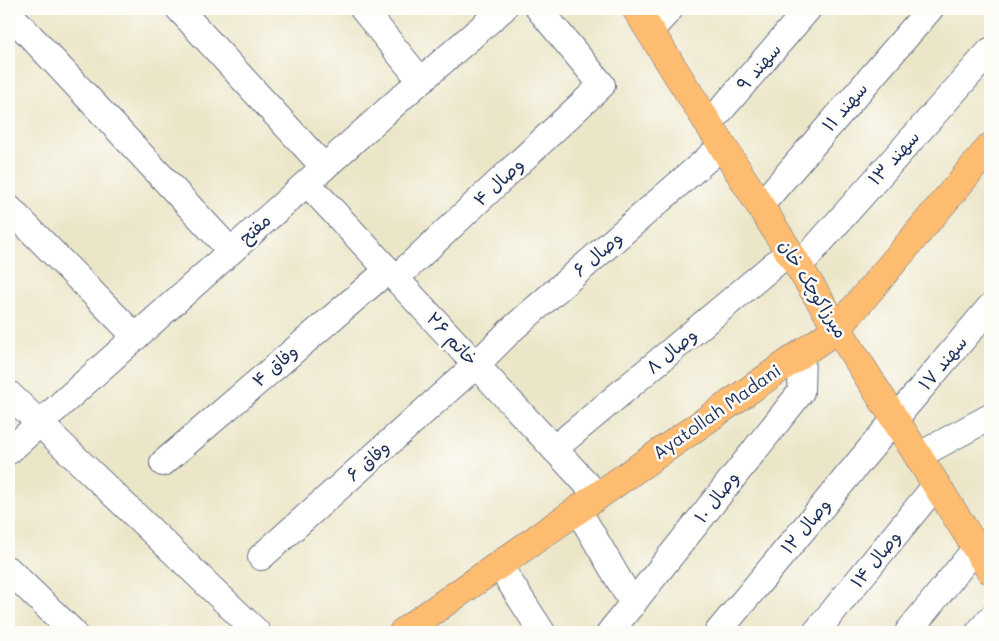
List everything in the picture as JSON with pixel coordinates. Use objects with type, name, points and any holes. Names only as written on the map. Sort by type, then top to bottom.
[{"type":"main road","name":"میرزاکوچک خان","points":[[643,20],[983,559]]},
{"type":"main road","name":"Ayatollah Madani","points":[[403,632],[838,328],[990,147]]},
{"type":"street","name":"خاتم ۲۶","points":[[179,9],[316,175],[392,274],[554,449],[588,503],[633,604]]},
{"type":"street","points":[[362,9],[421,81]]},
{"type":"street","name":"مفتح","points":[[9,451],[503,9]]},
{"type":"street","name":"وصال ۴","points":[[392,274],[602,86],[539,9]]},
{"type":"street","points":[[643,20],[670,9]]},
{"type":"street","name":"سهند ۹","points":[[716,135],[808,9]]},
{"type":"street","name":"سهند ۱۱","points":[[760,206],[930,9]]},
{"type":"street","points":[[9,13],[231,251]]},
{"type":"street","name":"سهند ۱۳","points":[[794,259],[990,51]]},
{"type":"street","name":"وصال ۶","points":[[476,365],[716,135]]},
{"type":"street","points":[[9,208],[136,337]]},
{"type":"street","name":"وصال ۸","points":[[554,449],[794,259]]},
{"type":"street","name":"وفاق ۴","points":[[163,463],[392,274]]},
{"type":"street","name":"سهند ۱۷","points":[[895,419],[990,308]]},
{"type":"street","name":"وصال ۱۰","points":[[610,632],[801,392],[802,353]]},
{"type":"street","name":"وفاق ۶","points":[[261,557],[476,365]]},
{"type":"street","points":[[9,394],[257,632]]},
{"type":"street","points":[[918,456],[990,417]]},
{"type":"street","name":"وصال ۱۲","points":[[718,632],[895,419]]},
{"type":"street","name":"وصال ۱۴","points":[[816,632],[936,485]]},
{"type":"street","points":[[908,632],[983,559]]},
{"type":"street","points":[[499,565],[542,632]]},
{"type":"street","points":[[9,570],[73,632]]},
{"type":"street","points":[[979,632],[990,619]]}]
